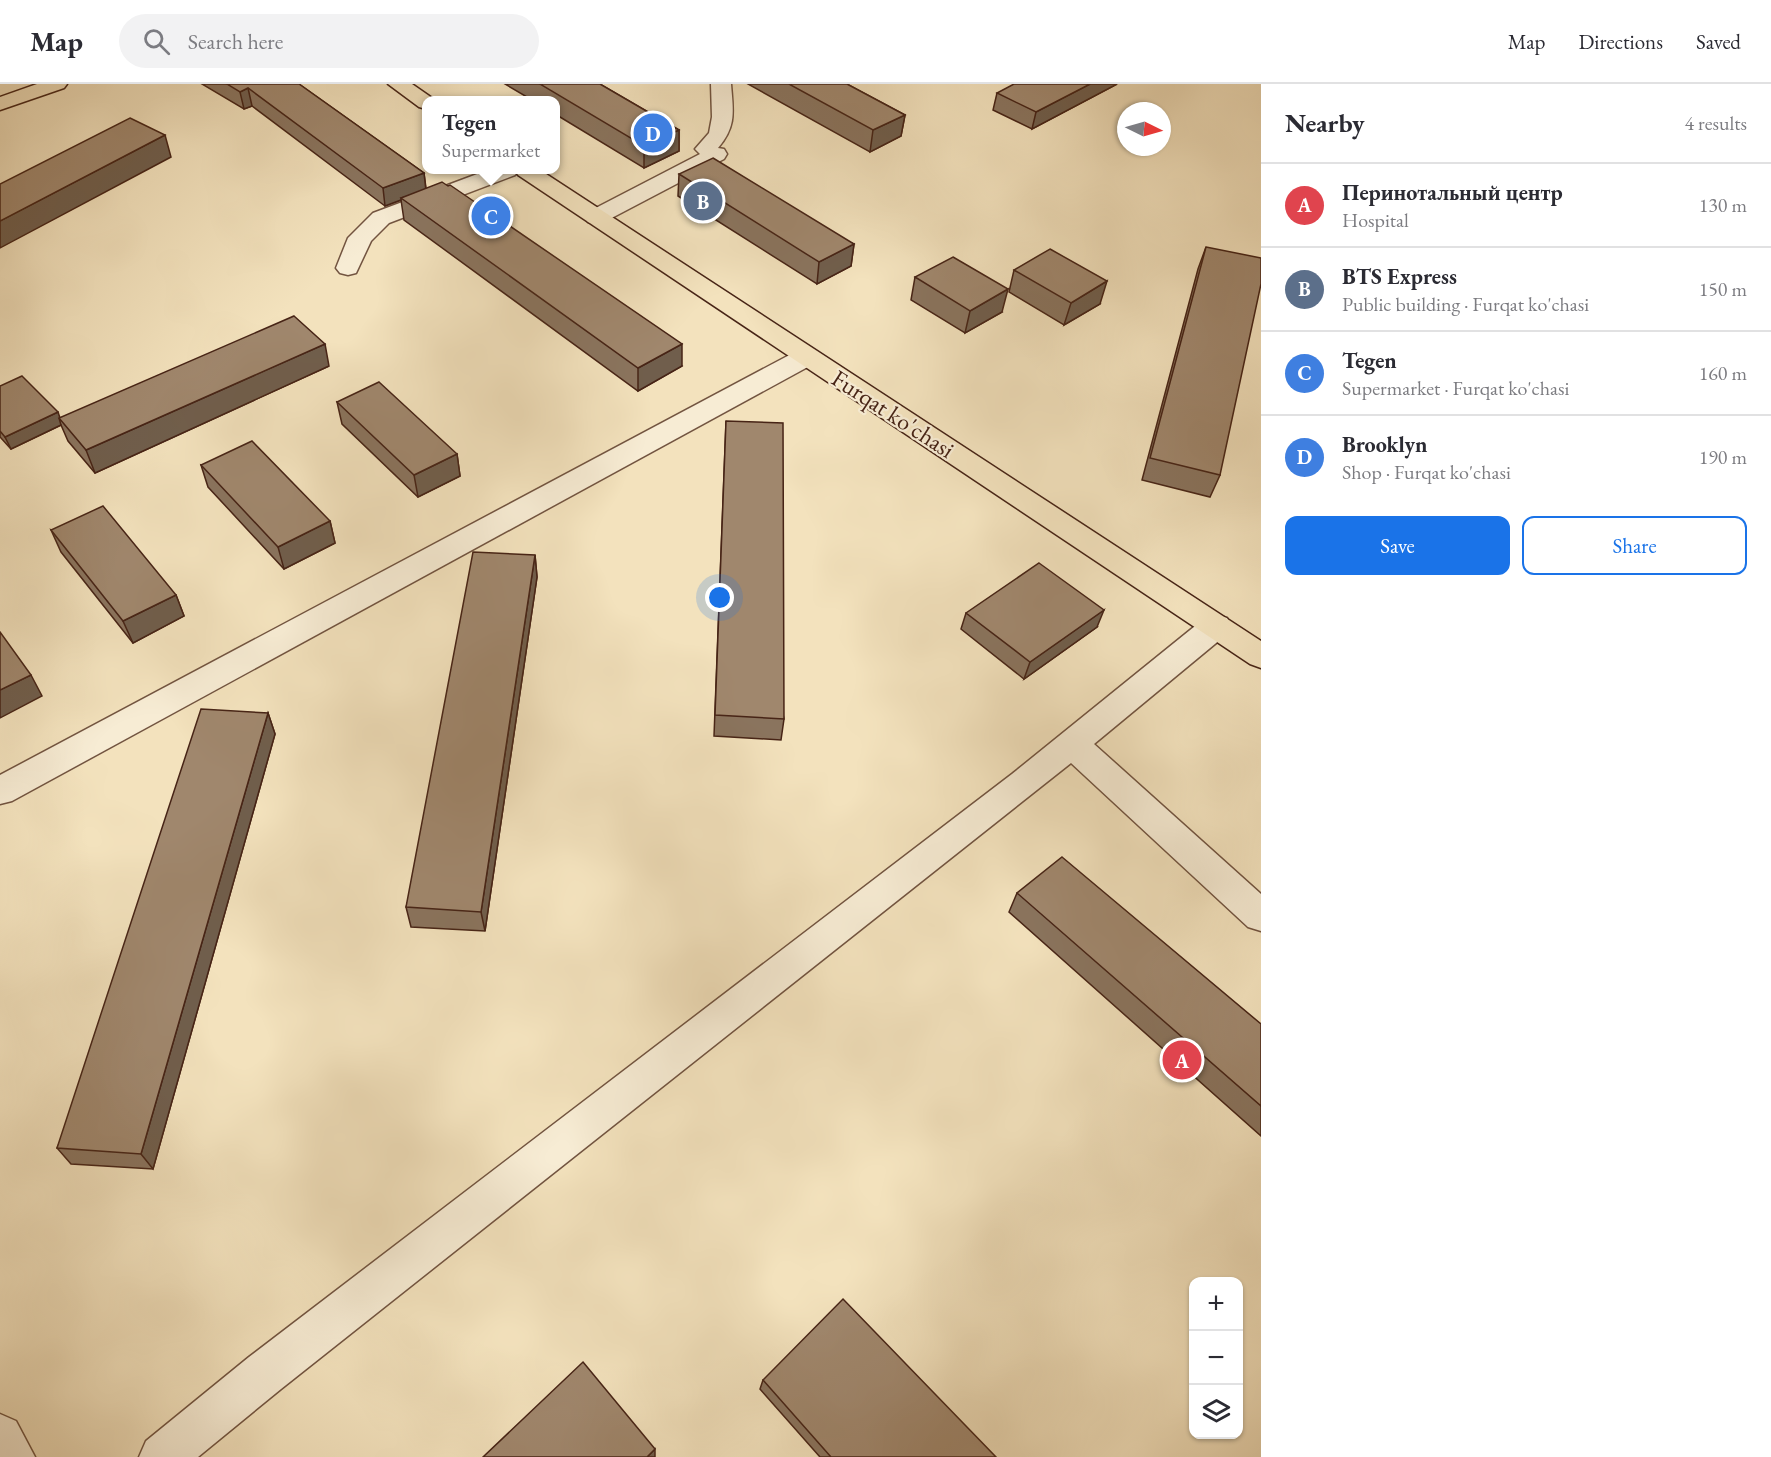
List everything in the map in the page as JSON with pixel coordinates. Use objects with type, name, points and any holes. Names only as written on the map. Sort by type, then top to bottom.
[{"type":"main road","points":[[0,104],[57,84]]},
{"type":"main road","points":[[398,84],[422,100]]},
{"type":"main road","name":"Furqat ko'chasi","points":[[532,174],[1261,656]]},
{"type":"street","points":[[596,217],[711,152],[723,117],[721,84]]},
{"type":"street","points":[[348,268],[360,238],[381,218],[496,174]]},
{"type":"street","points":[[0,791],[806,357]]},
{"type":"street","points":[[162,1457],[264,1373],[1072,744],[1216,626]]},
{"type":"street","points":[[1072,744],[1261,916]]},
{"type":"street","points":[[0,1437],[12,1457]]},
{"type":"building","points":[[227,84],[299,84],[422,174],[383,188],[248,88],[240,92]]},
{"type":"building","points":[[540,84],[600,84],[679,130],[644,146]]},
{"type":"building","points":[[789,84],[847,84],[905,115],[873,130]]},
{"type":"building","points":[[1014,84],[1090,84],[1036,112],[997,93]]},
{"type":"building","points":[[130,118],[165,135],[0,221],[0,184]]},
{"type":"building","points":[[713,158],[854,244],[819,262],[679,174]]},
{"type":"building","points":[[442,182],[450,185],[682,344],[638,368],[401,198]]},
{"type":"building","points":[[1206,247],[1261,258],[1261,284],[1220,475],[1150,458]]},
{"type":"building","points":[[1050,249],[1107,281],[1071,303],[1014,270]]},
{"type":"building","points":[[953,257],[1008,289],[970,311],[915,277]]},
{"type":"building","points":[[294,316],[325,344],[86,450],[59,418]]},
{"type":"building","points":[[22,376],[58,412],[5,437],[0,431],[0,386]]},
{"type":"building","points":[[379,382],[457,454],[414,475],[337,402]]},
{"type":"building","points":[[726,421],[783,423],[784,719],[715,715]]},
{"type":"building","points":[[252,441],[330,521],[278,547],[201,465]]},
{"type":"building","points":[[103,506],[176,595],[123,621],[51,530]]},
{"type":"building","points":[[473,552],[535,555],[481,912],[406,907]]},
{"type":"building","points":[[1039,563],[1104,610],[1030,662],[966,613]]},
{"type":"building","points":[[0,632],[31,675],[0,690]]},
{"type":"building","points":[[201,709],[268,713],[141,1154],[57,1148]]},
{"type":"building","points":[[1062,857],[1261,1024],[1261,1106],[1017,893]]},
{"type":"building","points":[[843,1299],[996,1457],[831,1457],[763,1380]]},
{"type":"building","points":[[583,1362],[655,1449],[647,1457],[483,1457]]},
{"type":"place","name":"Brooklyn","points":[[653,133]]},
{"type":"place","name":"BTS Express","points":[[703,201]]},
{"type":"place","name":"Tegen","points":[[491,216]]},
{"type":"place","name":"Перинотальный центр","points":[[1182,1060]]}]
